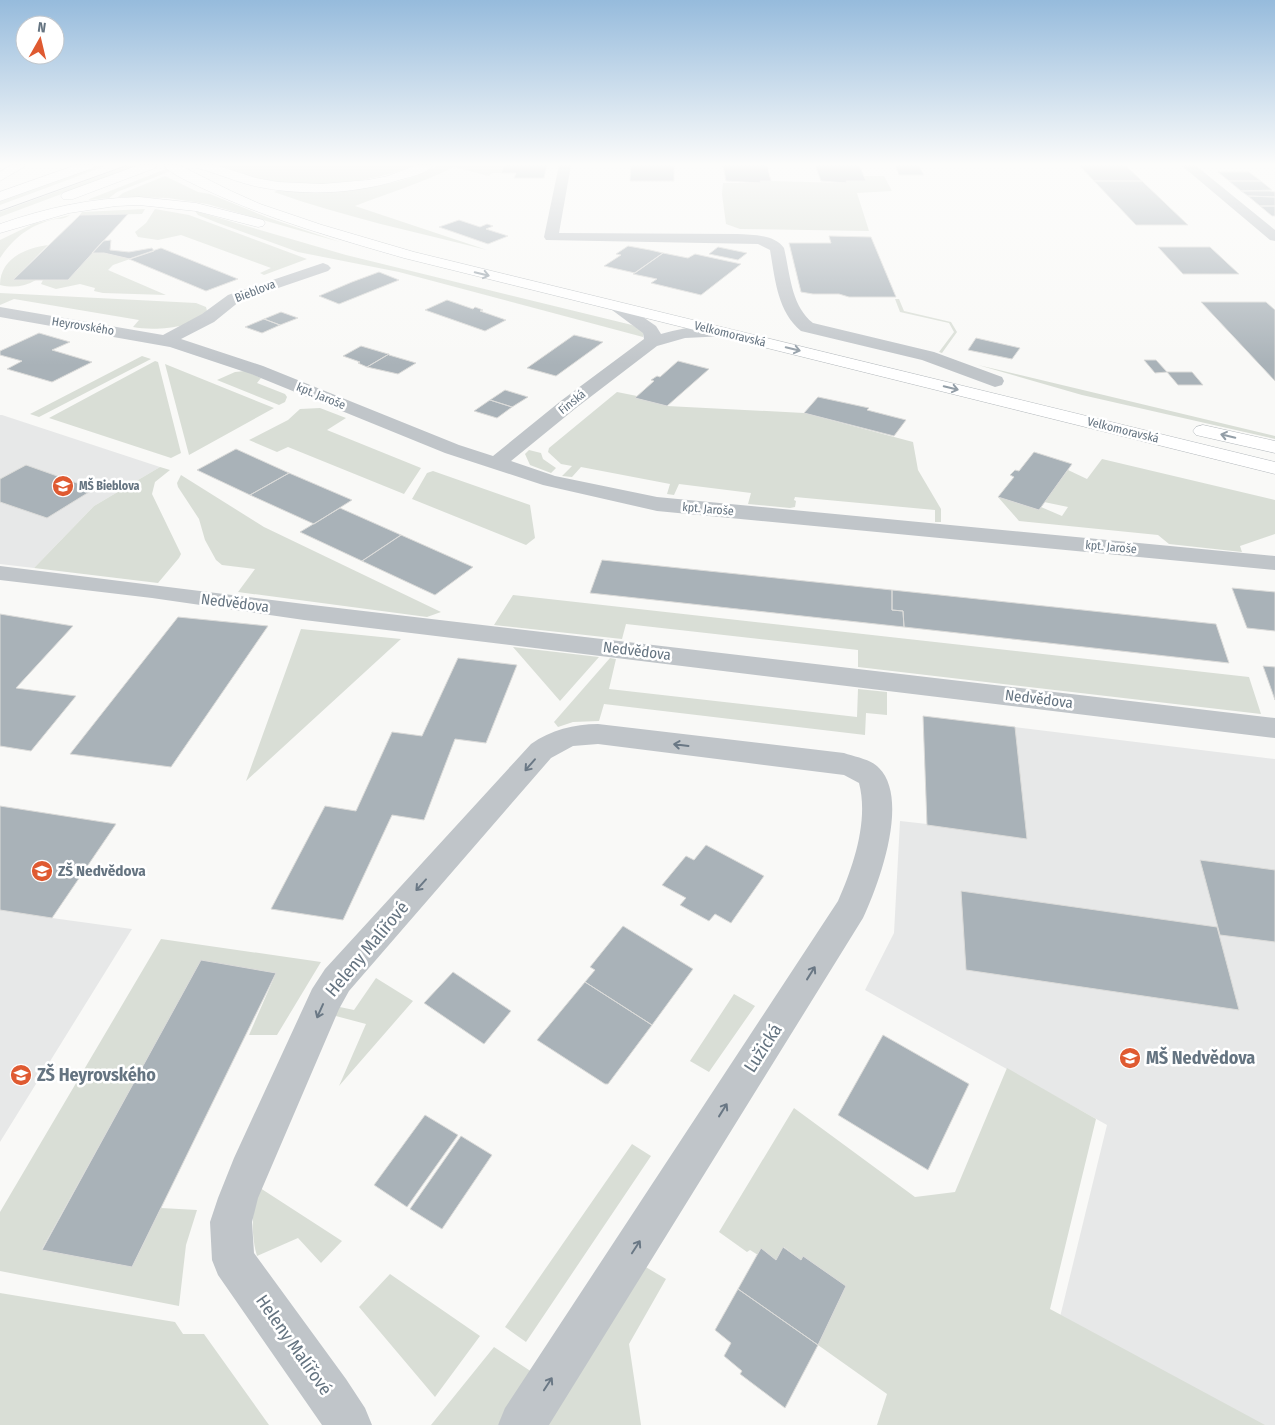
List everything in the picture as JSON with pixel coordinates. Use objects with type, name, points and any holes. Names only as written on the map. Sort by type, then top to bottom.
[{"type":"main road","points":[[287,232],[334,245],[435,262]]},
{"type":"main road","name":"Velkomoravská","points":[[334,232],[435,262],[1275,468]]},
{"type":"main road","name":"Velkomoravská","points":[[377,232],[1014,386]]},
{"type":"main road","points":[[1185,426],[1275,447]]},
{"type":"street","points":[[552,232],[551,237],[743,238],[767,242],[777,248],[791,308],[800,324],[928,356],[995,382]]},
{"type":"street","name":"Bieblova","points":[[166,340],[208,318],[234,298],[323,268]]},
{"type":"street","points":[[618,307],[650,330],[654,337],[651,342]]},
{"type":"street","name":"Heyrovského","points":[[0,312],[166,340]]},
{"type":"street","name":"Finská","points":[[496,464],[569,404],[651,342],[676,335],[720,332]]},
{"type":"street","name":"kpt. Jaroše","points":[[166,340],[257,370],[452,449],[496,464],[559,483],[657,504],[1275,563]]},
{"type":"street","name":"Nedvědova","points":[[0,573],[152,590],[172,595],[304,612],[1275,728]]},
{"type":"street","name":"Heleny Malířové","points":[[348,1425],[330,1394],[233,1260],[231,1222],[238,1198],[316,1018],[333,987],[347,968],[541,751],[559,739],[586,734],[729,751]]},
{"type":"street","name":"Lužická","points":[[522,1425],[851,908],[863,882],[874,836],[876,808],[876,789],[873,780],[868,774],[844,764],[729,751]]},
{"type":"shaded area","points":[[18,232],[26,232],[10,245],[0,258],[0,240]]},
{"type":"shaded area","points":[[135,232],[233,232],[307,259],[264,275],[260,273],[271,268],[181,235],[158,240],[138,237]]},
{"type":"shaded area","points":[[241,232],[265,232],[346,255],[632,325],[643,331],[643,337],[399,272],[298,252]]},
{"type":"shaded area","points":[[303,232],[309,232],[340,242]]},
{"type":"shaded area","points":[[412,232],[432,232],[487,250]]},
{"type":"shaded area","points":[[48,245],[13,280],[36,280],[18,286],[0,285],[4,268],[15,256],[31,249]]},
{"type":"shaded area","points":[[92,253],[104,253],[130,259],[113,265],[108,270],[166,295],[103,293],[94,291],[95,288],[80,284],[56,289],[41,284],[43,280]]},
{"type":"shaded area","points":[[0,293],[196,303],[206,307],[207,311],[193,322],[184,325],[151,329],[133,327],[139,320],[14,299],[0,305]]},
{"type":"shaded area","points":[[895,299],[899,299],[904,311],[951,322],[957,332],[942,353],[939,352],[954,332],[949,323],[900,312]]},
{"type":"shaded area","points":[[142,356],[151,359],[39,417],[30,414]]},
{"type":"shaded area","points":[[155,361],[158,362],[181,453],[171,458],[49,418]]},
{"type":"shaded area","points":[[165,364],[274,408],[189,455]]},
{"type":"shaded area","points":[[978,365],[1275,436],[1275,439],[1082,395]]},
{"type":"shaded area","points":[[245,371],[261,378],[257,383],[285,394],[287,397],[285,402],[279,405],[217,380],[235,372]]},
{"type":"shaded area","points":[[617,392],[637,396],[635,398],[667,406],[804,413],[913,442],[918,470],[941,509],[941,522],[935,522],[935,510],[795,497],[795,507],[790,508],[748,504],[751,493],[679,484],[674,495],[667,494],[670,484],[581,467],[572,477],[562,476],[572,466],[561,464],[548,452],[549,448]]},
{"type":"shaded area","points":[[320,408],[346,418],[327,430],[421,468],[404,494],[288,447],[277,452],[249,440],[288,420],[300,409]]},
{"type":"shaded area","name":"MŠ Bieblova","points":[[0,415],[160,467],[94,506],[34,568],[0,564]]},
{"type":"shaded area","points":[[529,450],[541,453],[543,459],[556,468],[551,473],[530,465],[525,454]]},
{"type":"shaded area","points":[[1102,459],[1275,500],[1275,534],[1240,546],[1242,552],[1169,544],[1158,535],[1019,521],[998,497],[1039,510],[1041,507],[1062,516],[1068,507],[1044,502],[1068,470],[1087,479]]},
{"type":"shaded area","points":[[160,467],[170,470],[155,482],[152,494],[181,554],[158,583],[34,568],[94,506]]},
{"type":"shaded area","points":[[433,471],[530,505],[535,538],[526,545],[412,499],[427,473]]},
{"type":"shaded area","points":[[181,475],[264,527],[441,612],[427,617],[238,592],[255,569],[222,565],[216,560],[205,540],[199,519],[178,487],[177,483]]},
{"type":"shaded area","points":[[513,595],[1249,677],[1261,714],[858,667],[858,650],[626,624],[622,639],[494,625]]},
{"type":"shaded area","points":[[301,629],[401,639],[246,781]]},
{"type":"shaded area","points":[[513,647],[599,657],[560,701]]},
{"type":"shaded area","points":[[610,658],[616,659],[609,689],[857,717],[858,689],[887,692],[887,715],[866,713],[865,735],[604,704],[599,721],[573,722],[558,727],[554,722]]},
{"type":"shaded area","name":"MŠ Nedvědova","points":[[923,716],[1275,759],[1275,1425],[1263,1425],[1060,1317],[1107,1125],[865,990],[894,933],[900,821],[927,824]]},
{"type":"shaded area","name":"ZŠ Nedvědova","points":[[0,806],[116,824],[52,918],[132,929],[0,1142]]},
{"type":"shaded area","points":[[161,939],[321,962],[277,1035],[249,1035],[276,973],[201,961],[42,1249],[132,1267],[161,1208],[197,1210],[186,1245],[179,1306],[0,1271],[0,1212]]},
{"type":"shaded area","points":[[376,978],[413,1001],[339,1086],[366,1024],[332,1015],[335,1006],[354,1010]]},
{"type":"shaded area","points":[[734,994],[755,1006],[709,1072],[690,1061]]},
{"type":"shaded area","points":[[1007,1068],[1096,1119],[1050,1309],[1265,1425],[877,1425],[887,1394],[818,1345],[846,1286],[803,1256],[801,1260],[784,1247],[776,1260],[761,1248],[758,1255],[750,1250],[747,1252],[719,1232],[794,1108],[915,1197],[955,1192]]},
{"type":"shaded area","points":[[632,1144],[651,1156],[526,1342],[505,1327]]},
{"type":"shaded area","points":[[257,1186],[342,1241],[321,1263],[298,1238],[257,1256],[253,1230],[253,1213]]},
{"type":"shaded area","points":[[644,1266],[666,1279],[629,1344],[641,1425],[539,1425]]},
{"type":"shaded area","points":[[390,1274],[480,1336],[435,1397],[359,1307]]},
{"type":"shaded area","points":[[0,1293],[175,1322],[183,1334],[204,1334],[269,1425],[0,1425]]},
{"type":"shaded area","points":[[494,1347],[532,1372],[498,1425],[431,1425]]},
{"type":"building","points":[[63,232],[112,232],[68,280],[13,280]]},
{"type":"building","points":[[452,232],[494,232],[508,236],[488,244]]},
{"type":"building","points":[[829,236],[871,237],[896,297],[849,297],[839,294],[801,292],[789,243],[831,243]]},
{"type":"building","points":[[111,240],[110,250],[129,252],[152,248],[154,251],[130,259],[104,253],[92,253],[103,241]]},
{"type":"building","points":[[628,246],[663,253],[635,273],[604,266],[621,255],[616,254]]},
{"type":"building","points":[[718,247],[747,253],[738,260],[709,254]]},
{"type":"building","points":[[1158,247],[1210,247],[1239,274],[1183,274]]},
{"type":"building","points":[[161,248],[238,279],[206,291],[129,259]]},
{"type":"building","points":[[663,253],[688,258],[695,254],[741,264],[701,295],[651,283],[657,279],[633,274]]},
{"type":"building","points":[[379,272],[399,280],[339,304],[319,296],[352,282]]},
{"type":"building","points":[[447,300],[473,309],[475,307],[483,310],[480,311],[506,320],[485,331],[425,310]]},
{"type":"building","points":[[1201,302],[1266,302],[1275,310],[1275,381]]},
{"type":"building","points":[[281,312],[298,318],[280,325],[264,319]]},
{"type":"building","points":[[264,319],[280,325],[262,333],[245,327]]},
{"type":"building","points":[[39,333],[70,342],[52,350],[92,362],[52,382],[7,369],[22,361],[0,355],[0,351]]},
{"type":"building","points":[[574,335],[603,342],[556,376],[527,368]]},
{"type":"building","points":[[976,338],[1020,348],[1012,359],[968,350]]},
{"type":"building","points":[[361,346],[389,354],[367,367],[358,363],[360,362],[343,356]]},
{"type":"building","points":[[389,354],[416,363],[398,374],[367,367]]},
{"type":"building","points":[[1144,360],[1156,360],[1167,372],[1155,373]]},
{"type":"building","points":[[678,361],[709,369],[667,406],[635,398],[654,381],[651,380],[657,376],[660,377]]},
{"type":"building","points":[[1167,372],[1192,372],[1203,385],[1178,385]]},
{"type":"building","points":[[505,390],[528,397],[512,407],[490,400]]},
{"type":"building","points":[[818,397],[869,408],[867,410],[906,420],[894,436],[804,413]]},
{"type":"building","points":[[490,400],[512,407],[497,418],[474,411]]},
{"type":"building","points":[[236,449],[289,473],[250,495],[197,470]]},
{"type":"building","points":[[1034,452],[1072,464],[1039,510],[998,497],[1014,477],[1010,475],[1015,470],[1019,471]]},
{"type":"building","points":[[26,465],[94,489],[47,518],[0,502],[0,479]]},
{"type":"building","points":[[289,473],[352,500],[314,524],[250,495]]},
{"type":"building","points":[[340,508],[401,535],[362,561],[300,532]]},
{"type":"building","points":[[401,535],[473,567],[435,595],[362,561]]},
{"type":"building","points":[[602,560],[892,590],[892,610],[903,611],[904,627],[590,593]]},
{"type":"building","points":[[1232,588],[1275,592],[1275,631],[1247,628]]},
{"type":"building","points":[[892,590],[1216,624],[1229,663],[904,627],[903,611],[892,610]]},
{"type":"building","points":[[0,614],[73,626],[16,688],[76,696],[31,751],[0,746]]},
{"type":"building","points":[[178,617],[268,626],[171,767],[70,754]]},
{"type":"building","points":[[458,658],[517,665],[486,743],[455,739],[424,820],[392,815],[343,920],[271,909],[325,806],[356,811],[392,732],[422,736]]},
{"type":"building","points":[[1263,666],[1275,667],[1275,700]]},
{"type":"building","points":[[923,716],[1015,727],[1027,839],[927,825]]},
{"type":"building","points":[[0,806],[116,824],[52,918],[0,910]]},
{"type":"building","points":[[706,845],[764,876],[731,923],[715,914],[709,921],[680,905],[686,898],[662,885],[686,856],[694,860]]},
{"type":"building","points":[[1200,860],[1275,870],[1275,942],[1220,935]]},
{"type":"building","points":[[961,891],[1217,927],[1239,1010],[966,970]]},
{"type":"building","points":[[623,926],[693,969],[652,1025],[585,982],[595,970],[590,967]]},
{"type":"building","points":[[201,960],[276,973],[132,1267],[42,1250]]},
{"type":"building","points":[[453,972],[511,1011],[484,1044],[424,1003]]},
{"type":"building","points":[[585,982],[652,1025],[608,1084],[605,1084],[537,1040]]},
{"type":"building","points":[[883,1035],[969,1084],[928,1170],[838,1115]]},
{"type":"building","points":[[425,1115],[458,1135],[407,1207],[374,1185]]},
{"type":"building","points":[[461,1136],[492,1155],[442,1229],[410,1209]]},
{"type":"building","points":[[783,1247],[801,1260],[803,1256],[846,1286],[818,1345],[738,1289],[761,1248],[776,1260]]},
{"type":"building","points":[[738,1289],[818,1345],[785,1408],[740,1374],[742,1371],[724,1356],[731,1343],[715,1330]]},
{"type":"place","name":"MŠ Bieblova","points":[[63,486]]},
{"type":"place","name":"ZŠ Nedvědova","points":[[42,871]]},
{"type":"place","name":"MŠ Nedvědova","points":[[1130,1058]]},
{"type":"place","name":"ZŠ Heyrovského","points":[[21,1075]]}]
